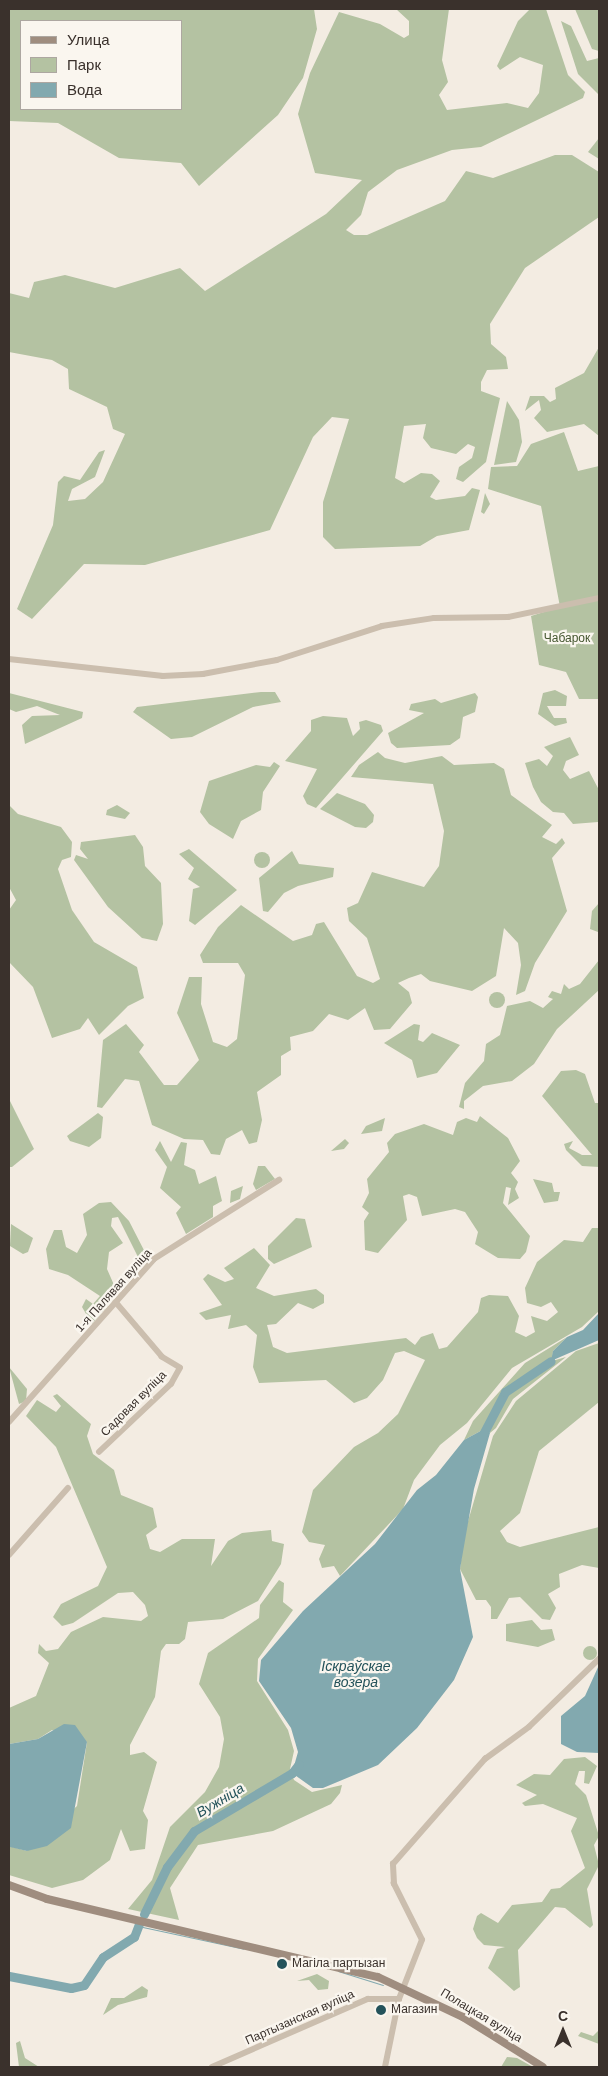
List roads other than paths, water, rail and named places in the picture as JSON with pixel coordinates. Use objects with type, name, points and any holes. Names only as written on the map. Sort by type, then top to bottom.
[{"type":"main road","name":"Полацкая вуліца","points":[[9,1885],[46,1899],[340,1965],[404,1988],[463,2016],[543,2067]]},
{"type":"street","points":[[9,659],[163,676],[202,674],[277,660],[382,626],[434,618],[508,617],[599,598]]},
{"type":"street","name":"1-я Палявая вуліца","points":[[9,1422],[154,1259],[279,1180]]},
{"type":"street","name":"Садовая вуліца","points":[[99,1452],[171,1384],[180,1368],[162,1356],[116,1303]]},
{"type":"street","points":[[9,1555],[68,1488]]},
{"type":"street","points":[[385,2067],[399,1999],[422,1940],[394,1884],[393,1864],[486,1759],[529,1727],[599,1658]]},
{"type":"street","name":"Партызанская вуліца","points":[[212,2067],[368,1999],[399,1999]]},
{"type":"water","points":[[599,1313],[599,1340],[551,1361],[553,1351],[567,1337],[583,1330]]},
{"type":"water","name":"Іскраўскае возера","points":[[486,1428],[490,1433],[474,1489],[460,1569],[473,1637],[454,1680],[417,1728],[378,1765],[323,1788],[313,1788],[292,1773],[298,1752],[291,1728],[259,1681],[261,1660],[303,1611],[375,1544],[417,1490],[436,1475],[464,1440]]},
{"type":"water","points":[[599,1665],[599,1753],[577,1752],[561,1744],[561,1716],[585,1696]]},
{"type":"water","points":[[64,1724],[75,1725],[87,1742],[71,1828],[47,1846],[27,1851],[10,1847],[9,1744],[38,1739]]},
{"type":"waterway","name":"Вужніца","points":[[481,1438],[505,1392],[551,1361]]},
{"type":"waterway","name":"Вужніца","points":[[144,1914],[167,1867],[194,1831],[292,1773],[299,1764]]},
{"type":"waterway","name":"Вужніца","points":[[9,1976],[71,1988],[84,1985],[103,1957],[134,1937],[139,1924]]},
{"type":"waterway","points":[[138,1926],[244,1949]]},
{"type":"waterway","points":[[338,1971],[383,1985]]},
{"type":"place","name":"Магіла партызан","points":[[282,1964]]},
{"type":"place","name":"Магазин","points":[[381,2010]]},
{"type":"park label","name":"Чабарок","points":[[567,639]]}]
